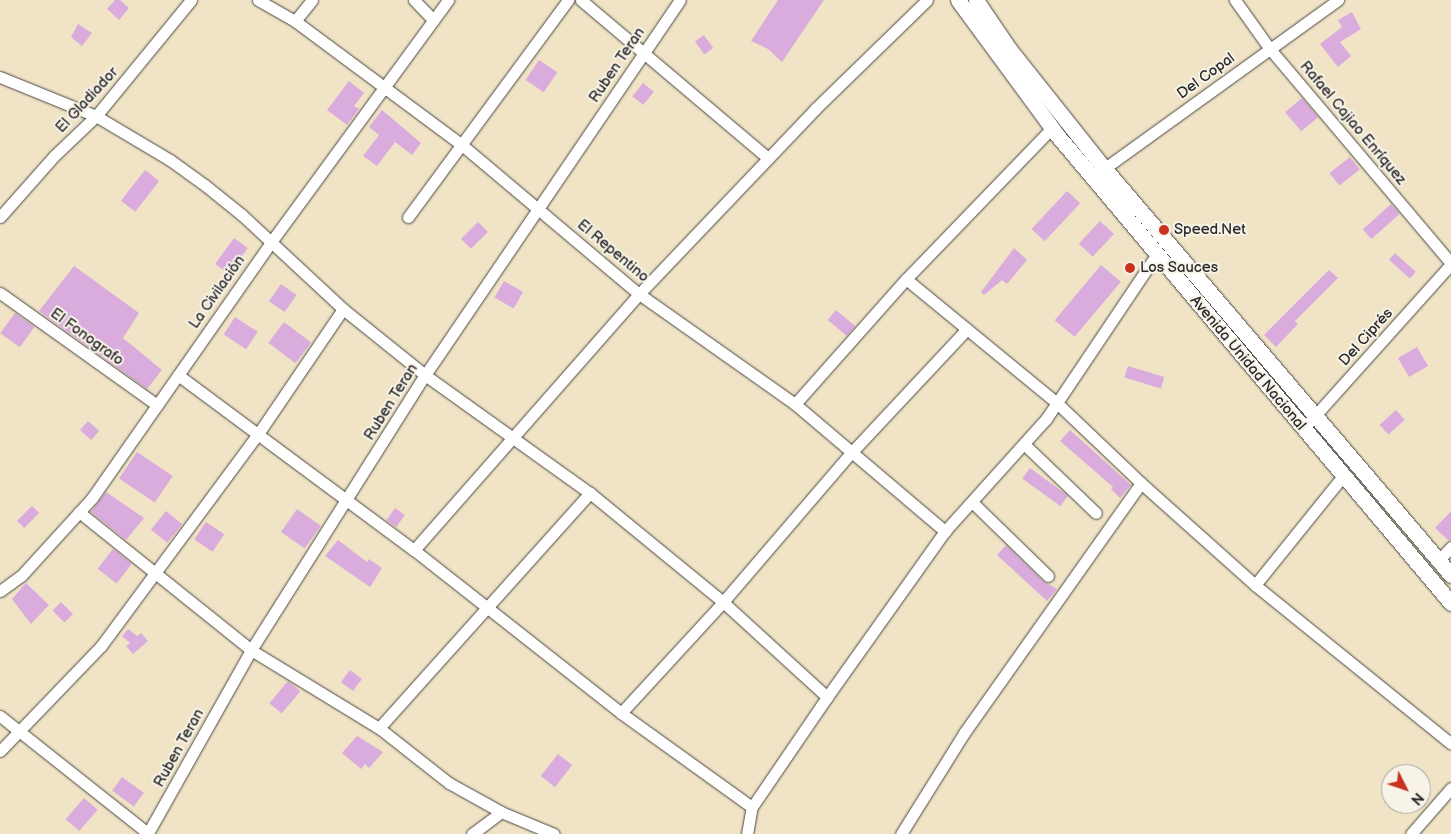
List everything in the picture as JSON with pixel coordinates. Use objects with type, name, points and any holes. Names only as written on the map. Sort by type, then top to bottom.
[{"type":"main road","name":"Avenida Unidad Nacional","points":[[958,0],[1052,128],[1098,172],[1316,415],[1451,575]]},
{"type":"main road","name":"Avenida Unidad Nacional","points":[[976,0],[1157,254],[1451,603]]},
{"type":"street","name":"El Gladiador","points":[[0,216],[54,156],[96,116],[191,0]]},
{"type":"street","name":"El Repentino","points":[[258,0],[295,21],[462,145],[640,294],[795,404],[850,454],[944,531]]},
{"type":"street","points":[[295,21],[312,0]]},
{"type":"street","points":[[414,0],[434,20]]},
{"type":"street","name":"La Civilación","points":[[0,591],[21,576],[79,512],[157,405],[271,242],[448,0]]},
{"type":"street","points":[[408,217],[568,0]]},
{"type":"street","points":[[581,0],[768,158]]},
{"type":"street","name":"Ruben Teran","points":[[149,833],[251,650],[425,375],[642,52],[680,0]]},
{"type":"street","points":[[414,550],[640,294],[768,158],[927,0]]},
{"type":"street","name":"Rafael Cajiao Enríquez","points":[[1235,0],[1270,49],[1451,264]]},
{"type":"street","name":"Del Copal","points":[[1098,172],[1338,0]]},
{"type":"street","points":[[0,77],[96,116],[170,160],[242,215],[342,309],[425,375],[590,494],[723,602],[826,697]]},
{"type":"street","points":[[795,404],[906,279],[1052,128]]},
{"type":"street","points":[[747,834],[752,807],[826,697],[944,531],[1025,446],[1157,254]]},
{"type":"street","name":"Del Ciprés","points":[[1303,429],[1451,264]]},
{"type":"street","points":[[906,279],[1057,402],[1141,483],[1255,585],[1451,744]]},
{"type":"street","name":"El Fonografo","points":[[0,293],[157,405]]},
{"type":"street","points":[[0,752],[20,734],[101,646],[258,434],[342,309]]},
{"type":"street","points":[[621,713],[723,602],[850,454],[967,329]]},
{"type":"street","points":[[178,375],[414,550],[621,713],[752,807]]},
{"type":"street","points":[[1025,446],[1096,512]]},
{"type":"street","points":[[1255,585],[1343,476]]},
{"type":"street","points":[[901,834],[964,733],[1141,483]]},
{"type":"street","points":[[379,728],[590,494]]},
{"type":"street","points":[[972,502],[1048,576]]},
{"type":"street","points":[[79,512],[251,650],[379,728],[436,774],[501,812],[554,834]]},
{"type":"street","points":[[1439,560],[1451,547]]},
{"type":"street","points":[[0,716],[20,734],[149,833]]},
{"type":"street","points":[[1411,834],[1451,788]]},
{"type":"street","points":[[472,834],[501,812]]},
{"type":"building","points":[[115,0],[120,0],[129,8],[119,20],[107,9]]},
{"type":"building","points":[[778,0],[824,0],[782,62],[768,49],[751,41]]},
{"type":"building","points":[[1352,12],[1361,29],[1340,42],[1351,56],[1338,67],[1320,44],[1342,27],[1338,20]]},
{"type":"building","points":[[78,24],[92,33],[82,46],[71,37]]},
{"type":"building","points":[[704,35],[713,48],[704,54],[695,41]]},
{"type":"building","points":[[539,60],[557,72],[544,92],[526,80]]},
{"type":"building","points":[[349,81],[364,93],[354,106],[359,109],[347,125],[327,110]]},
{"type":"building","points":[[643,83],[654,92],[643,105],[632,96]]},
{"type":"building","points":[[1302,98],[1318,117],[1301,131],[1285,112]]},
{"type":"building","points":[[382,110],[421,143],[412,155],[395,142],[377,166],[363,156],[379,135],[369,127]]},
{"type":"building","points":[[1350,157],[1360,170],[1339,186],[1330,173]]},
{"type":"building","points":[[145,170],[159,181],[135,212],[121,201]]},
{"type":"building","points":[[1067,191],[1080,203],[1045,241],[1032,229]]},
{"type":"building","points":[[1391,204],[1400,214],[1371,239],[1363,229]]},
{"type":"building","points":[[1100,221],[1114,234],[1093,257],[1079,244]]},
{"type":"building","points":[[478,222],[488,232],[471,249],[461,239]]},
{"type":"building","points":[[234,238],[248,248],[229,274],[215,264]]},
{"type":"building","points":[[1014,248],[1027,260],[1007,284],[1002,280],[984,295],[981,292]]},
{"type":"building","points":[[1395,253],[1416,272],[1410,278],[1389,260]]},
{"type":"building","points":[[1101,265],[1121,282],[1075,337],[1055,320]]},
{"type":"building","points":[[74,266],[139,313],[123,338],[162,370],[147,389],[39,311]]},
{"type":"building","points":[[1329,270],[1338,278],[1295,321],[1298,324],[1276,347],[1264,335]]},
{"type":"building","points":[[504,281],[523,292],[514,308],[494,297]]},
{"type":"building","points":[[281,284],[297,295],[285,312],[269,301]]},
{"type":"building","points":[[836,310],[855,326],[847,336],[828,320]]},
{"type":"building","points":[[15,313],[34,327],[20,347],[0,333]]},
{"type":"building","points":[[235,317],[258,332],[246,349],[224,335]]},
{"type":"building","points":[[284,322],[311,342],[296,363],[268,343]]},
{"type":"building","points":[[1417,347],[1428,366],[1409,377],[1398,358]]},
{"type":"building","points":[[1128,366],[1164,377],[1161,389],[1124,377]]},
{"type":"building","points":[[1396,410],[1405,420],[1388,434],[1380,425]]},
{"type":"building","points":[[88,421],[99,431],[91,440],[80,430]]},
{"type":"building","points":[[1070,430],[1131,485],[1120,498],[1111,489],[1113,487],[1060,441]]},
{"type":"building","points":[[137,452],[173,476],[155,503],[119,479]]},
{"type":"building","points":[[1030,468],[1068,496],[1060,506],[1022,479]]},
{"type":"building","points":[[106,492],[144,518],[126,540],[91,512]]},
{"type":"building","points":[[32,506],[39,513],[24,528],[17,521]]},
{"type":"building","points":[[395,508],[405,515],[396,527],[386,520]]},
{"type":"building","points":[[297,509],[321,526],[305,549],[281,532]]},
{"type":"building","points":[[166,511],[182,524],[167,543],[151,530]]},
{"type":"building","points":[[1451,511],[1451,540],[1448,540],[1435,528]]},
{"type":"building","points":[[206,522],[224,534],[212,552],[194,539]]},
{"type":"building","points":[[338,540],[367,562],[369,559],[382,568],[370,587],[325,556]]},
{"type":"building","points":[[1006,545],[1043,581],[1057,589],[1047,601],[997,555]]},
{"type":"building","points":[[113,549],[132,564],[117,583],[98,569]]},
{"type":"building","points":[[26,583],[49,605],[31,624],[12,599]]},
{"type":"building","points":[[61,602],[73,614],[65,623],[53,610]]},
{"type":"building","points":[[128,629],[137,636],[141,633],[148,641],[133,654],[126,646],[130,643],[122,636]]},
{"type":"building","points":[[350,670],[362,679],[353,691],[341,682]]},
{"type":"building","points":[[288,681],[300,691],[282,713],[269,703]]},
{"type":"building","points":[[357,736],[383,752],[369,768],[365,764],[361,769],[342,753]]},
{"type":"building","points":[[558,754],[572,765],[555,787],[541,776]]},
{"type":"building","points":[[122,777],[144,793],[134,807],[112,791]]},
{"type":"building","points":[[84,798],[98,810],[79,831],[66,819]]},
{"type":"place","name":"Speed.Net","points":[[1164,230]]},
{"type":"place","name":"Los Sauces","points":[[1130,268]]}]
